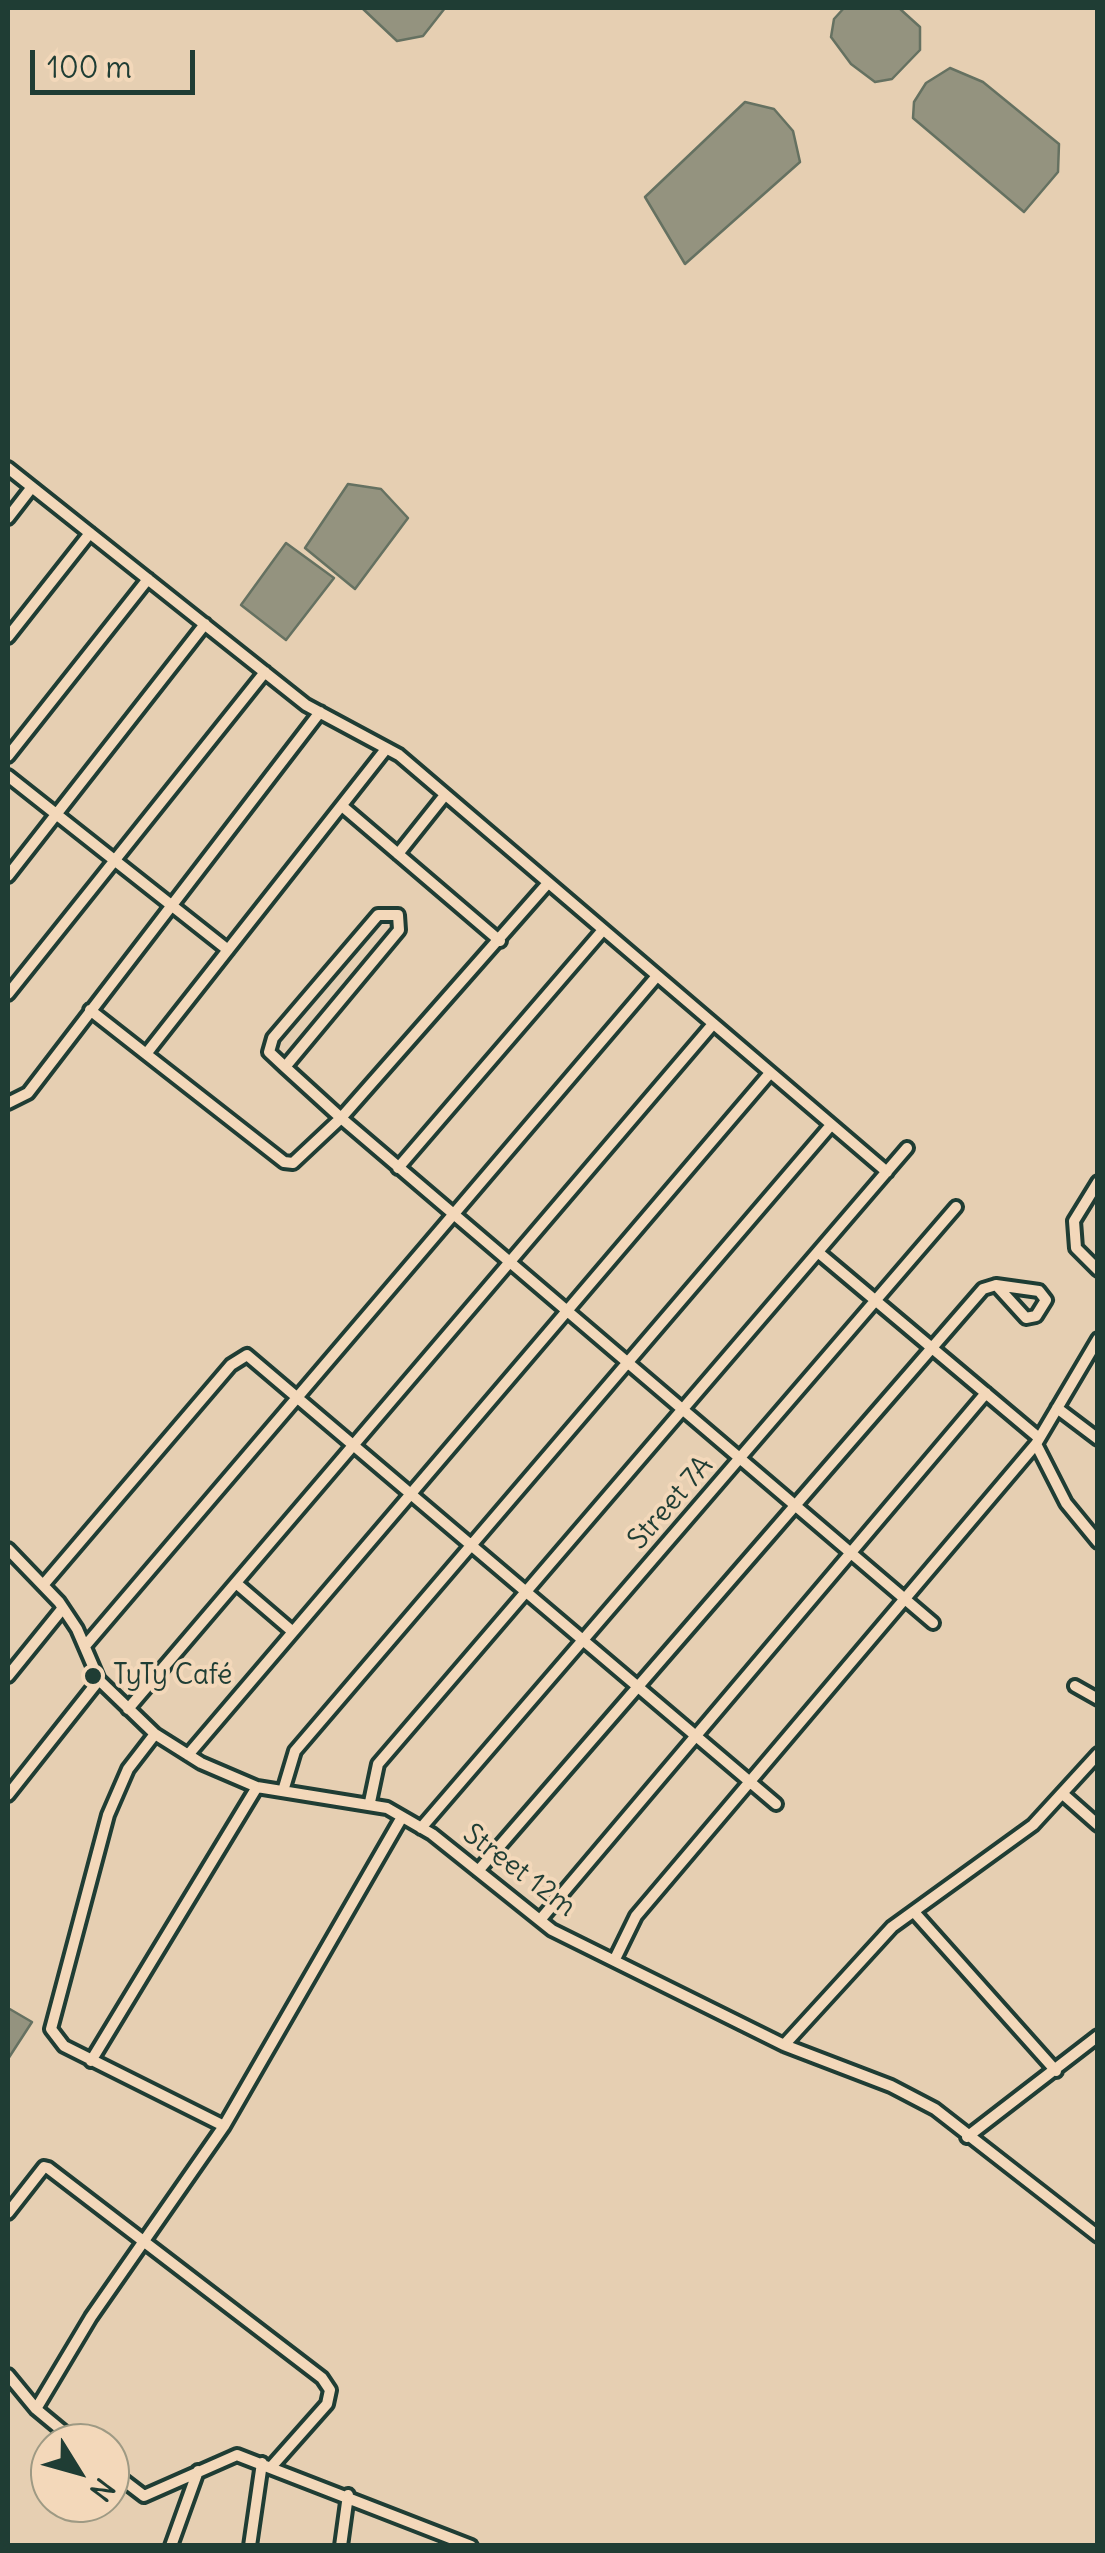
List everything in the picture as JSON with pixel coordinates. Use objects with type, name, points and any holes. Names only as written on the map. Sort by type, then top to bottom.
[{"type":"street","points":[[8,468],[265,672],[320,712],[386,748],[446,796],[886,1172]]},
{"type":"street","points":[[8,518],[32,487]]},
{"type":"street","points":[[8,638],[90,533]]},
{"type":"street","points":[[8,756],[148,579]]},
{"type":"street","points":[[8,876],[205,624]]},
{"type":"street","points":[[8,994],[265,672]]},
{"type":"street","points":[[8,1103],[28,1093],[320,712]]},
{"type":"street","points":[[146,1054],[386,748]]},
{"type":"street","points":[[8,776],[228,950]]},
{"type":"street","points":[[398,854],[446,796]]},
{"type":"street","points":[[342,806],[500,941]]},
{"type":"street","points":[[90,1010],[284,1162],[293,1163],[340,1118],[548,884]]},
{"type":"street","points":[[285,1066],[399,930],[398,915],[378,914],[288,1018],[269,1052],[398,1168],[933,1623]]},
{"type":"street","points":[[398,1168],[603,930]]},
{"type":"street","points":[[85,1646],[657,976]]},
{"type":"street","points":[[128,1709],[713,1024]]},
{"type":"street","points":[[188,1755],[770,1072]]},
{"type":"street","points":[[283,1790],[295,1751],[831,1125]]},
{"type":"street","points":[[370,1802],[378,1764],[907,1148]]},
{"type":"street","points":[[1098,1182],[1074,1220],[1076,1248],[1098,1270]]},
{"type":"street","name":"Street 7A","points":[[421,1828],[956,1207]]},
{"type":"street","points":[[819,1253],[1038,1441],[1066,1503],[1098,1542]]},
{"type":"street","points":[[478,1872],[983,1288],[996,1285],[1039,1291],[1046,1300],[1036,1316],[1026,1318],[996,1285]]},
{"type":"street","points":[[614,1959],[636,1916],[1038,1441],[1098,1338]]},
{"type":"street","points":[[44,1584],[240,1357],[258,1363],[776,1804]]},
{"type":"street","points":[[540,1920],[986,1393]]},
{"type":"street","points":[[1057,1408],[1098,1439]]},
{"type":"street","name":"Street 12m","points":[[8,1549],[63,1608],[99,1680],[155,1734],[188,1755],[257,1787],[370,1802],[402,1817],[540,1920],[784,2045],[891,2086],[935,2109],[1098,2236]]},
{"type":"street","points":[[236,1583],[293,1632]]},
{"type":"street","points":[[8,1676],[63,1608]]},
{"type":"street","points":[[8,1795],[12,1780],[99,1680]]},
{"type":"street","points":[[1075,1686],[1098,1698]]},
{"type":"street","points":[[155,1734],[128,1769],[108,1815],[52,2029],[55,2040],[224,2126]]},
{"type":"street","points":[[784,2045],[892,1926],[1032,1825],[1064,1795],[1098,1754]]},
{"type":"street","points":[[92,2060],[257,1787]]},
{"type":"street","points":[[1064,1795],[1098,1824]]},
{"type":"street","points":[[36,2409],[91,2317],[224,2126],[402,1817]]},
{"type":"street","points":[[914,1912],[1056,2071]]},
{"type":"street","points":[[967,2137],[1098,2036]]},
{"type":"street","points":[[8,2214],[44,2168],[48,2168],[327,2384],[327,2404],[267,2464],[250,2546]]},
{"type":"street","points":[[8,2374],[36,2409],[53,2423]]},
{"type":"street","points":[[130,2485],[144,2496],[238,2456],[348,2495],[443,2540],[471,2546]]},
{"type":"street","points":[[171,2546],[199,2470]]},
{"type":"street","points":[[341,2546],[348,2495]]},
{"type":"shaded area","points":[[362,8],[445,8],[423,36],[397,41]]},
{"type":"shaded area","points":[[844,8],[899,8],[920,27],[920,50],[892,79],[875,82],[851,64],[831,37],[834,19]]},
{"type":"shaded area","points":[[950,68],[983,82],[1059,144],[1058,172],[1024,212],[913,118],[914,102],[926,83]]},
{"type":"shaded area","points":[[745,102],[774,109],[793,131],[800,162],[685,264],[645,197]]},
{"type":"shaded area","points":[[348,484],[381,489],[408,518],[355,589],[305,548]]},
{"type":"shaded area","points":[[286,543],[334,578],[286,640],[241,605]]},
{"type":"shaded area","points":[[8,2008],[32,2022],[8,2059]]},
{"type":"place","name":"TyTy Café","points":[[93,1676]]}]
